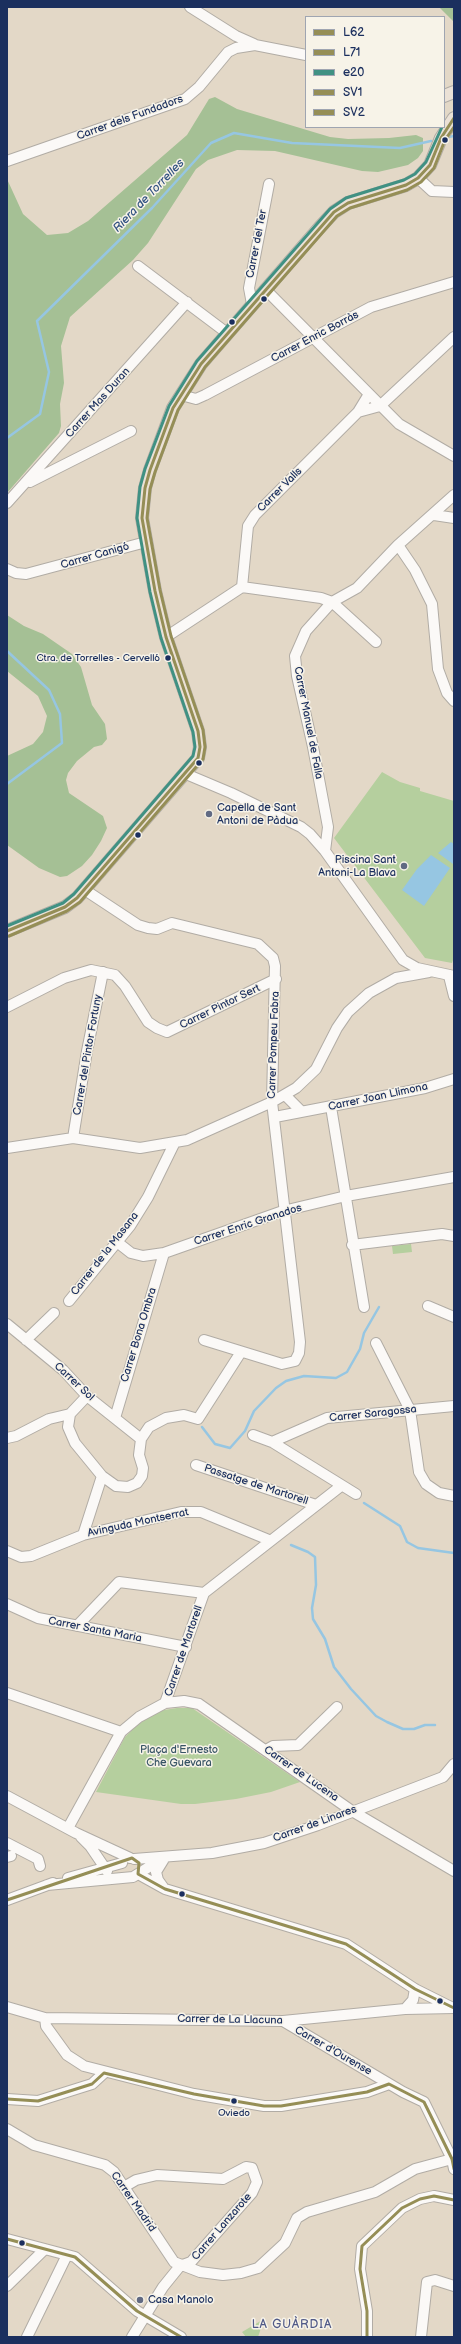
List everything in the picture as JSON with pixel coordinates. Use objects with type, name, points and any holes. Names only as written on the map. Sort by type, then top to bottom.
[{"type":"main road","points":[[7,932],[65,906],[85,890],[186,774],[196,762],[199,754],[198,731],[166,637],[154,591],[142,518],[145,488],[173,408],[201,364],[265,289],[334,212],[356,199],[406,185],[418,178],[430,165],[441,133],[454,117],[445,112]]},
{"type":"street","points":[[190,7],[236,36],[255,45]]},
{"type":"street","name":"Carrer dels Fundadors","points":[[7,161],[185,99],[199,87],[228,52],[236,48],[255,45],[305,55]]},
{"type":"street","points":[[418,178],[432,191],[454,192]]},
{"type":"street","name":"Carrer del Ter","points":[[252,304],[249,288],[269,184]]},
{"type":"street","points":[[138,266],[227,333]]},
{"type":"street","name":"Carrer Enric Borràs","points":[[181,395],[196,399],[206,395],[371,307],[454,282]]},
{"type":"street","points":[[265,289],[399,424],[454,456]]},
{"type":"street","name":"Carrer Mas Duran","points":[[7,503],[25,485],[187,302]]},
{"type":"street","name":"Carrer Valls","points":[[358,412],[380,406],[454,337]]},
{"type":"street","name":"Carrer Valls","points":[[242,587],[248,526],[255,515],[358,412],[369,394]]},
{"type":"street","points":[[25,485],[130,431]]},
{"type":"street","name":"Carrer Manuel de Falla","points":[[325,851],[328,827],[295,656],[306,631],[332,602],[357,588],[398,545],[434,515],[454,495]]},
{"type":"street","points":[[434,515],[454,518]]},
{"type":"street","name":"Carrer Canigó","points":[[7,569],[16,573],[26,574],[45,571],[146,542]]},
{"type":"street","points":[[398,545],[416,570],[432,604],[438,669],[447,693],[454,701]]},
{"type":"street","points":[[166,637],[242,587],[321,598],[332,602],[376,642]]},
{"type":"street","points":[[186,774],[231,793],[301,827],[310,834],[325,851],[403,960],[417,968],[429,972],[452,976],[454,996]]},
{"type":"street","points":[[310,834],[328,827]]},
{"type":"street","name":"Carrer Pompeu Fabra","points":[[85,890],[138,924],[148,928],[157,929],[172,923],[258,944],[273,958],[276,980],[272,1102],[275,1117],[283,1211],[300,1342],[299,1353],[295,1361],[282,1364],[241,1352]]},
{"type":"street","points":[[7,1148],[73,1138],[140,1148],[174,1144],[272,1102],[285,1095],[316,1069],[336,1028],[348,1012],[369,993],[396,978],[401,973],[403,960]]},
{"type":"street","name":"Carrer Pintor Sert","points":[[7,1007],[78,972],[91,970],[115,975],[126,986],[148,1022],[166,1032],[276,980]]},
{"type":"street","name":"Carrer del Pintor Fortuny","points":[[73,1138],[87,1051],[103,972]]},
{"type":"street","points":[[396,978],[429,972]]},
{"type":"street","name":"Carrer Joan Llimona","points":[[275,1117],[425,1088],[454,1079]]},
{"type":"street","points":[[285,1095],[302,1111]]},
{"type":"street","points":[[331,1107],[346,1196],[352,1245],[364,1306]]},
{"type":"street","name":"Carrer de la Masana","points":[[69,1300],[117,1242],[148,1197],[174,1144]]},
{"type":"street","name":"Carrer Enric Granados","points":[[117,1242],[131,1253],[143,1256],[164,1253],[283,1211],[346,1196],[454,1177]]},
{"type":"street","points":[[352,1245],[442,1234],[454,1236]]},
{"type":"street","name":"Carrer Bona Ombra","points":[[114,1418],[164,1253]]},
{"type":"street","points":[[428,1306],[454,1317]]},
{"type":"street","points":[[26,1340],[54,1313]]},
{"type":"street","name":"Carrer Sol","points":[[7,1324],[63,1370],[87,1396],[141,1439]]},
{"type":"street","points":[[70,1414],[68,1427],[75,1443],[102,1476],[116,1486],[128,1487],[138,1483],[142,1476],[143,1468],[139,1455],[141,1439],[149,1427],[166,1418],[184,1415],[198,1419],[241,1352],[204,1340]]},
{"type":"street","points":[[376,1343],[410,1410],[419,1472],[426,1484],[439,1493],[454,1496]]},
{"type":"street","points":[[7,1438],[16,1436],[49,1419],[70,1414],[87,1396]]},
{"type":"street","name":"Carrer Saragossa","points":[[272,1442],[328,1418],[454,1406]]},
{"type":"street","points":[[253,1435],[272,1442],[356,1494]]},
{"type":"street","name":"Passatge de Martorell","points":[[196,1465],[316,1505]]},
{"type":"street","points":[[83,1535],[102,1476]]},
{"type":"street","name":"Carrer de Martorell","points":[[72,1830],[121,1732],[139,1717],[165,1703],[204,1593],[269,1540],[341,1486]]},
{"type":"street","name":"Avinguda Montserrat","points":[[7,1551],[22,1557],[31,1556],[83,1535],[181,1512],[201,1512],[269,1540]]},
{"type":"street","points":[[77,1626],[119,1582],[204,1593]]},
{"type":"street","name":"Carrer Santa Maria","points":[[7,1604],[38,1618],[186,1647]]},
{"type":"street","points":[[7,1693],[121,1732]]},
{"type":"street","name":"Carrer de Lucena","points":[[165,1703],[184,1701],[199,1704],[352,1811],[454,1871]]},
{"type":"street","points":[[266,1750],[273,1746],[298,1745],[337,1707]]},
{"type":"street","name":"Carrer de Linares","points":[[7,1900],[47,1885],[129,1860],[212,1853],[264,1843],[318,1825],[443,1777],[454,1764]]},
{"type":"street","points":[[7,1796],[129,1860],[139,1863],[138,1873],[133,1877],[127,1877],[121,1871],[129,1860]]},
{"type":"street","points":[[72,1830],[95,1852],[112,1878]]},
{"type":"street","points":[[7,1843],[38,1859],[40,1866]]},
{"type":"street","points":[[82,1874],[92,1864],[95,1852]]},
{"type":"street","points":[[165,1889],[158,1880],[156,1872],[167,1856]]},
{"type":"street","name":"Carrer de Linares","points":[[138,1873],[167,1856]]},
{"type":"street","points":[[138,1873],[165,1889],[346,1944],[415,1989],[453,2008]]},
{"type":"street","name":"Carrer de Linares","points":[[47,1885],[127,1877]]},
{"type":"street","points":[[405,2009],[413,2000],[415,1989]]},
{"type":"street","name":"Carrer de La Llacuna","points":[[7,2007],[45,2018],[283,2021],[405,2009],[453,2008]]},
{"type":"street","points":[[45,2018],[46,2026],[67,2055],[84,2066],[104,2073],[194,2094],[264,2106],[282,2106],[367,2092],[390,2084]]},
{"type":"street","name":"Carrer d'Ourense","points":[[283,2021],[390,2084],[424,2102],[452,2158],[454,2169]]},
{"type":"street","points":[[7,2099],[38,2101],[92,2084],[104,2073]]},
{"type":"street","name":"Carrer Madrid","points":[[7,2129],[34,2145],[105,2165],[114,2172],[174,2262],[180,2266]]},
{"type":"street","points":[[180,2266],[200,2272],[223,2275],[241,2273],[258,2268],[285,2244],[297,2218],[307,2212],[375,2192],[415,2169],[452,2158]]},
{"type":"street","name":"Carrer Lanzarote","points":[[124,2187],[136,2180],[157,2175],[222,2179],[246,2167],[252,2168],[257,2182],[252,2193],[191,2262],[180,2266],[163,2287],[132,2337]]},
{"type":"street","points":[[367,2337],[366,2311],[360,2269],[362,2246],[402,2208],[420,2199],[434,2196],[454,2200]]},
{"type":"street","points":[[7,2239],[75,2257],[137,2311],[181,2337]]},
{"type":"street","points":[[7,2286],[45,2249]]},
{"type":"street","points":[[26,2337],[66,2255]]},
{"type":"street","points":[[421,2337],[427,2282],[435,2280],[454,2286]]},
{"type":"green space","points":[[439,7],[454,7],[454,22]]},
{"type":"green space","points":[[215,97],[237,109],[330,137],[348,139],[389,138],[416,135],[423,138],[423,151],[418,158],[408,165],[378,172],[362,171],[275,151],[237,150],[208,160],[196,169],[148,243],[133,260],[70,317],[61,346],[64,383],[60,404],[61,426],[59,433],[7,493],[7,179],[23,214],[47,235],[68,233],[88,221],[187,135],[209,99]]},
{"type":"green space","points":[[7,615],[24,626],[43,634],[72,654],[81,667],[92,705],[105,724],[107,739],[102,745],[94,747],[77,761],[68,773],[66,780],[69,793],[103,816],[107,828],[92,855],[82,866],[67,876],[60,877],[39,868],[7,845],[7,756],[33,744],[43,732],[47,716],[38,696],[7,671]]},
{"type":"green space","name":"Piscina Sant Antoni-La Blava","points":[[382,772],[400,782],[420,788],[420,791],[454,801],[454,957],[452,963],[425,958],[334,838]]},
{"type":"green space","points":[[411,1244],[412,1252],[393,1254],[392,1246]]},
{"type":"green space","name":"Plaça d'Ernesto Che Guevara","points":[[177,1708],[192,1708],[300,1782],[271,1792],[236,1799],[195,1804],[181,1804],[96,1792],[125,1737],[136,1726],[158,1711]]},
{"type":"green space","points":[[264,2319],[258,2337],[246,2337],[242,2332]]},
{"type":"water","points":[[451,842],[454,844],[453,864],[438,853]]},
{"type":"water","points":[[431,855],[450,868],[424,906],[402,890],[417,869]]},
{"type":"waterway","name":"Riera de Torrelles","points":[[7,438],[40,414],[49,372],[37,321],[152,208],[211,143],[234,133],[292,143],[400,148],[431,141]]},
{"type":"waterway","name":"Riera de Torrelles","points":[[448,137],[454,136]]},
{"type":"waterway","name":"Riera de Torrelles","points":[[7,651],[49,690],[60,714],[62,743],[7,784]]},
{"type":"waterway","points":[[202,1427],[215,1444],[230,1448],[245,1431],[254,1411],[276,1388],[286,1381],[304,1376],[336,1378],[347,1372],[360,1349],[364,1333],[379,1307]]},
{"type":"waterway","points":[[364,1503],[400,1526],[407,1542],[418,1548],[454,1553]]},
{"type":"waterway","points":[[291,1545],[308,1552],[315,1557],[316,1585],[312,1608],[313,1619],[325,1639],[334,1667],[351,1689],[376,1716],[403,1729],[414,1729],[425,1725],[435,1725]]},
{"type":"transit line","name":"L62","points":[[7,931],[65,907],[77,898],[198,758],[200,747],[198,731],[166,637],[155,591],[142,518],[145,488],[150,470],[173,408],[201,364],[334,212],[348,203],[406,185],[418,178],[430,165],[441,138],[454,118]]},
{"type":"transit line","name":"L71","points":[[9,936],[67,911],[80,902],[203,759],[205,747],[203,730],[171,636],[160,590],[147,518],[150,489],[178,410],[205,367],[337,216],[350,208],[407,190],[421,182],[434,168],[445,140],[454,127]]},
{"type":"transit line","name":"e20","points":[[7,926],[63,903],[74,894],[193,756],[195,747],[193,732],[161,638],[150,592],[137,518],[140,487],[145,469],[169,406],[197,361],[330,209],[346,198],[404,180],[415,174],[426,162],[442,128]]},
{"type":"transit line","name":"SV2","points":[[7,1900],[132,1858],[139,1863],[138,1874],[165,1889],[346,1944],[415,1989],[454,2008]]},
{"type":"transit line","name":"SV1","points":[[7,2099],[38,2101],[92,2084],[104,2073],[194,2094],[264,2106],[281,2106],[367,2092],[389,2084],[424,2102],[452,2159],[454,2169]]},
{"type":"transit line","name":"SV1","points":[[367,2337],[367,2311],[360,2269],[362,2246],[402,2208],[420,2199],[434,2196],[454,2200]]},
{"type":"transit line","name":"SV1","points":[[7,2239],[75,2257],[137,2311],[181,2337]]},
{"type":"place","name":"Ctra. de Torrelles - Cervelló","points":[[168,658]]},
{"type":"place","name":"Capella de Sant Antoni de Pàdua","points":[[209,814]]},
{"type":"place","name":"Piscina Sant Antoni-La Blava","points":[[404,866]]},
{"type":"place","name":"Oviedo","points":[[234,2101]]},
{"type":"place","name":"Casa Manolo","points":[[140,2300]]},
{"type":"district","name":"LA GUÀRDIA","points":[[292,2325]]}]
